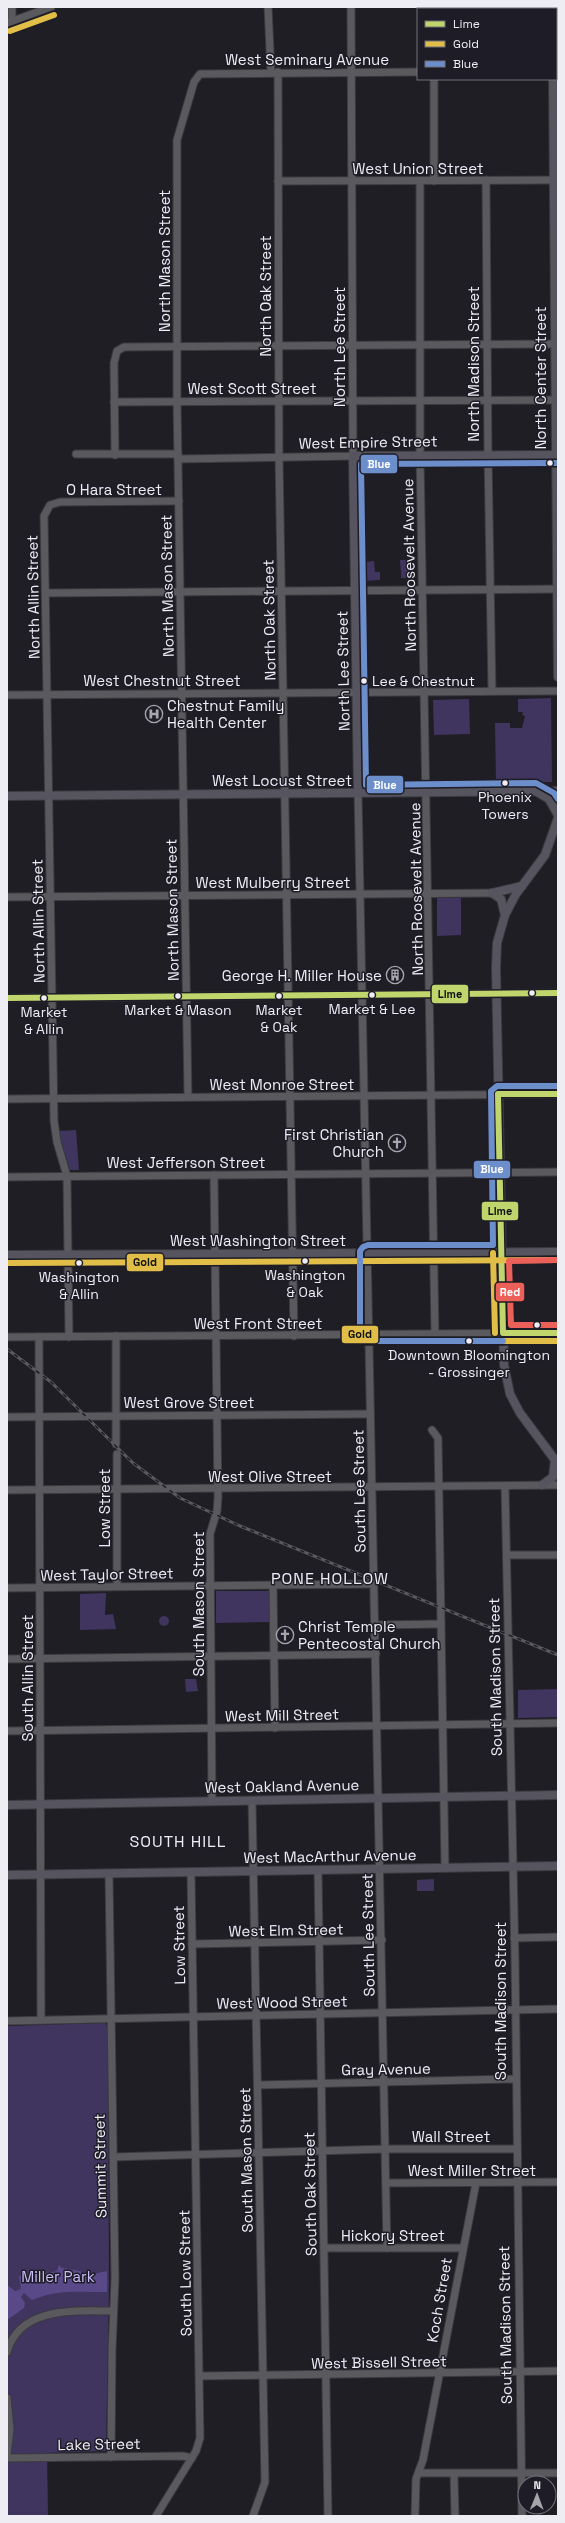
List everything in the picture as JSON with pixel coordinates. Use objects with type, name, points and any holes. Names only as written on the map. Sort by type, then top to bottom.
[{"type":"main road","name":"North Center Street","points":[[552,80],[556,180],[558,677]]},
{"type":"main road","name":"West Empire Street","points":[[353,456],[556,455]]},
{"type":"main road","name":"North Lee Street","points":[[353,456],[358,794]]},
{"type":"main road","points":[[535,791],[549,799],[558,817],[545,855],[522,886],[505,915],[497,943],[498,1094],[504,1365],[511,1396],[526,1423],[557,1462],[553,1477],[542,1485]]},
{"type":"main road","name":"West Locust Street","points":[[7,796],[558,791]]},
{"type":"main road","points":[[492,893],[522,886]]},
{"type":"main road","points":[[492,893],[501,899],[505,915]]},
{"type":"main road","name":"West Washington Street","points":[[7,1255],[558,1252]]},
{"type":"main road","name":"West Oakland Avenue","points":[[7,1805],[558,1794]]},
{"type":"main road","name":"West MacArthur Avenue","points":[[7,1875],[109,1875],[558,1866]]},
{"type":"street","points":[[12,7],[10,22],[51,7]]},
{"type":"street","name":"North Oak Street","points":[[268,7],[275,72],[278,181],[278,346],[282,692],[294,1336]]},
{"type":"street","name":"North Lee Street","points":[[351,7],[353,456]]},
{"type":"street","name":"West Seminary Avenue","points":[[197,76],[203,73],[417,72]]},
{"type":"street","name":"North Mason Street","points":[[188,1097],[177,400],[177,140],[197,76]]},
{"type":"street","points":[[434,80],[434,181]]},
{"type":"street","name":"North Madison Street","points":[[486,180],[488,345],[487,400],[492,691]]},
{"type":"street","name":"West Union Street","points":[[278,181],[556,180]]},
{"type":"street","name":"North Roosevelt Avenue","points":[[420,181],[420,455],[431,995],[435,1334]]},
{"type":"street","points":[[115,455],[114,363],[118,349],[124,347],[556,344]]},
{"type":"street","name":"West Scott Street","points":[[114,402],[177,400],[556,400]]},
{"type":"street","name":"West Empire Street","points":[[76,454],[178,457],[353,456]]},
{"type":"street","name":"O Hara Street","points":[[50,505],[60,502],[179,501]]},
{"type":"street","name":"North Allin Street","points":[[50,505],[44,520],[54,1099],[56,1138],[67,1176],[69,1337]]},
{"type":"street","points":[[46,594],[558,589]]},
{"type":"street","name":"West Chestnut Street","points":[[7,695],[558,691]]},
{"type":"street","name":"North Lee Street","points":[[358,794],[368,1253],[368,1334]]},
{"type":"street","name":"West Mulberry Street","points":[[7,897],[492,893]]},
{"type":"street","points":[[7,998],[558,993]]},
{"type":"street","name":"West Monroe Street","points":[[7,1098],[54,1099],[558,1094]]},
{"type":"street","name":"West Jefferson Street","points":[[7,1177],[558,1172]]},
{"type":"street","points":[[214,1175],[218,1336]]},
{"type":"street","name":"West Front Street","points":[[7,1337],[558,1333]]},
{"type":"street","name":"South Lee Street","points":[[368,1334],[378,1727],[378,1798],[387,2248]]},
{"type":"street","points":[[116,1336],[116,1444]]},
{"type":"street","name":"South Mason Street","points":[[212,1802],[210,1534],[218,1506],[218,1336]]},
{"type":"street","name":"South Allin Street","points":[[39,1337],[41,2020]]},
{"type":"street","name":"West Grove Street","points":[[7,1417],[370,1414]]},
{"type":"street","points":[[432,1430],[438,1438],[445,1868]]},
{"type":"street","name":"Low Street","points":[[117,1454],[117,1586]]},
{"type":"street","name":"West Olive Street","points":[[7,1490],[558,1485]]},
{"type":"street","name":"South Madison Street","points":[[505,1486],[512,1795],[516,2183],[522,2516]]},
{"type":"street","points":[[507,1555],[558,1554]]},
{"type":"street","name":"West Taylor Street","points":[[7,1588],[374,1584]]},
{"type":"street","points":[[273,1586],[274,1728]]},
{"type":"street","points":[[375,1625],[441,1624]]},
{"type":"street","points":[[7,1659],[210,1658],[376,1654]]},
{"type":"street","name":"West Mill Street","points":[[7,1731],[378,1727],[558,1723]]},
{"type":"street","name":"South Mason Street","points":[[252,1801],[265,2482],[253,2516]]},
{"type":"street","name":"South Oak Street","points":[[318,1871],[328,2516]]},
{"type":"street","name":"Low Street","points":[[191,1873],[193,2017]]},
{"type":"street","name":"Summit Street","points":[[109,1875],[115,2285],[113,2311],[111,2457]]},
{"type":"street","points":[[514,1938],[558,1937]]},
{"type":"street","name":"West Elm Street","points":[[192,1944],[254,1944],[382,1940]]},
{"type":"street","name":"West Wood Street","points":[[7,2021],[558,2009]]},
{"type":"street","name":"South Low Street","points":[[156,2516],[192,2458],[199,2445],[200,2438],[193,2017]]},
{"type":"street","name":"Gray Avenue","points":[[258,2085],[515,2080]]},
{"type":"street","points":[[113,2157],[259,2154],[386,2149]]},
{"type":"street","name":"Wall Street","points":[[386,2149],[516,2149]]},
{"type":"street","name":"West Miller Street","points":[[386,2183],[558,2182]]},
{"type":"street","name":"Koch Street","points":[[415,2516],[416,2478],[419,2474],[462,2248],[476,2183]]},
{"type":"street","name":"Hickory Street","points":[[324,2248],[462,2248]]},
{"type":"street","points":[[7,2352],[13,2336],[18,2329],[33,2320],[58,2313],[113,2311]]},
{"type":"street","name":"West Bissell Street","points":[[200,2376],[439,2374],[558,2371]]},
{"type":"street","points":[[7,2398],[10,2429],[7,2454]]},
{"type":"street","name":"Lake Street","points":[[7,2458],[192,2458]]},
{"type":"street","points":[[419,2474],[558,2473]]},
{"type":"street","points":[[454,2474],[454,2516]]},
{"type":"green space","points":[[400,560],[409,560],[410,578],[401,578]]},
{"type":"green space","points":[[374,561],[375,572],[380,572],[380,580],[365,581],[365,562]]},
{"type":"green space","points":[[551,698],[552,782],[496,783],[495,723],[510,723],[510,728],[522,728],[525,716],[522,715],[523,712],[518,712],[518,699]]},
{"type":"green space","points":[[469,699],[470,734],[434,735],[433,700]]},
{"type":"green space","points":[[437,898],[461,898],[461,935],[437,936]]},
{"type":"green space","points":[[76,1130],[79,1170],[70,1170],[58,1131]]},
{"type":"green space","points":[[216,1591],[269,1591],[270,1622],[216,1623]]},
{"type":"green space","points":[[106,1593],[105,1615],[113,1614],[116,1629],[80,1630],[80,1594]]},
{"type":"green space","points":[[162,1616],[166,1616],[168,1617],[168,1625],[162,1626],[159,1623],[159,1619]]},
{"type":"green space","points":[[185,1679],[196,1679],[198,1691],[186,1692]]},
{"type":"green space","points":[[558,1689],[558,1717],[518,1718],[518,1690]]},
{"type":"green space","points":[[434,1879],[434,1891],[417,1891],[417,1880]]},
{"type":"green space","name":"Miller Park","points":[[105,2023],[108,2027],[109,2284],[106,2451],[47,2453],[48,2516],[7,2516],[7,2026]]},
{"type":"shaded area","points":[[59,2265],[62,2268],[80,2271],[84,2276],[107,2271],[107,2292],[50,2294],[32,2300],[24,2293],[21,2297],[25,2303],[24,2308],[7,2320],[7,2285],[15,2291],[21,2289],[19,2276],[30,2273],[48,2273],[57,2271]]},
{"type":"railway","points":[[7,1349],[51,1382],[133,1463],[180,1498],[240,1526],[558,1655]]},
{"type":"transit line","name":"Gold","points":[[10,31],[54,15]]},
{"type":"transit line","name":"Blue","points":[[558,463],[361,464],[366,785],[536,783],[554,793],[558,799]]},
{"type":"transit line","name":"Lime","points":[[7,998],[558,993]]},
{"type":"transit line","name":"Blue","points":[[503,1341],[364,1341],[360,1334],[360,1251],[363,1247],[368,1245],[493,1245],[491,1091],[497,1086],[558,1086]]},
{"type":"transit line","name":"Lime","points":[[558,1094],[498,1094],[503,1333],[558,1333]]},
{"type":"transit line","name":"Gold","points":[[360,1253],[360,1335],[365,1341],[558,1341]]},
{"type":"transit line","name":"Gold","points":[[493,1253],[495,1333]]},
{"type":"transit line","name":"Gold","points":[[7,1263],[558,1260]]},
{"type":"transit line","name":"Red","points":[[558,1260],[509,1261],[511,1325],[558,1325]]},
{"type":"place","name":"Lee & Chestnut","points":[[364,681]]},
{"type":"place","name":"Chestnut Family Health Center","points":[[154,714]]},
{"type":"place","name":"Phoenix Towers","points":[[505,783]]},
{"type":"place","name":"George H. Miller House","points":[[395,975]]},
{"type":"place","name":"Market & Lee","points":[[372,995]]},
{"type":"place","name":"Market & Mason","points":[[178,996]]},
{"type":"place","name":"Market & Oak","points":[[279,996]]},
{"type":"place","name":"Market & Allin","points":[[44,998]]},
{"type":"place","name":"First Christian Church","points":[[397,1143]]},
{"type":"place","name":"Washington & Oak","points":[[305,1261]]},
{"type":"place","name":"Washington & Allin","points":[[79,1263]]},
{"type":"place","name":"Downtown Bloomington - Grossinger","points":[[469,1341]]},
{"type":"place","name":"Christ Temple Pentecostal Church","points":[[285,1635]]},
{"type":"district","name":"PONE HOLLOW","points":[[330,1578]]},
{"type":"district","name":"SOUTH HILL","points":[[178,1841]]}]
